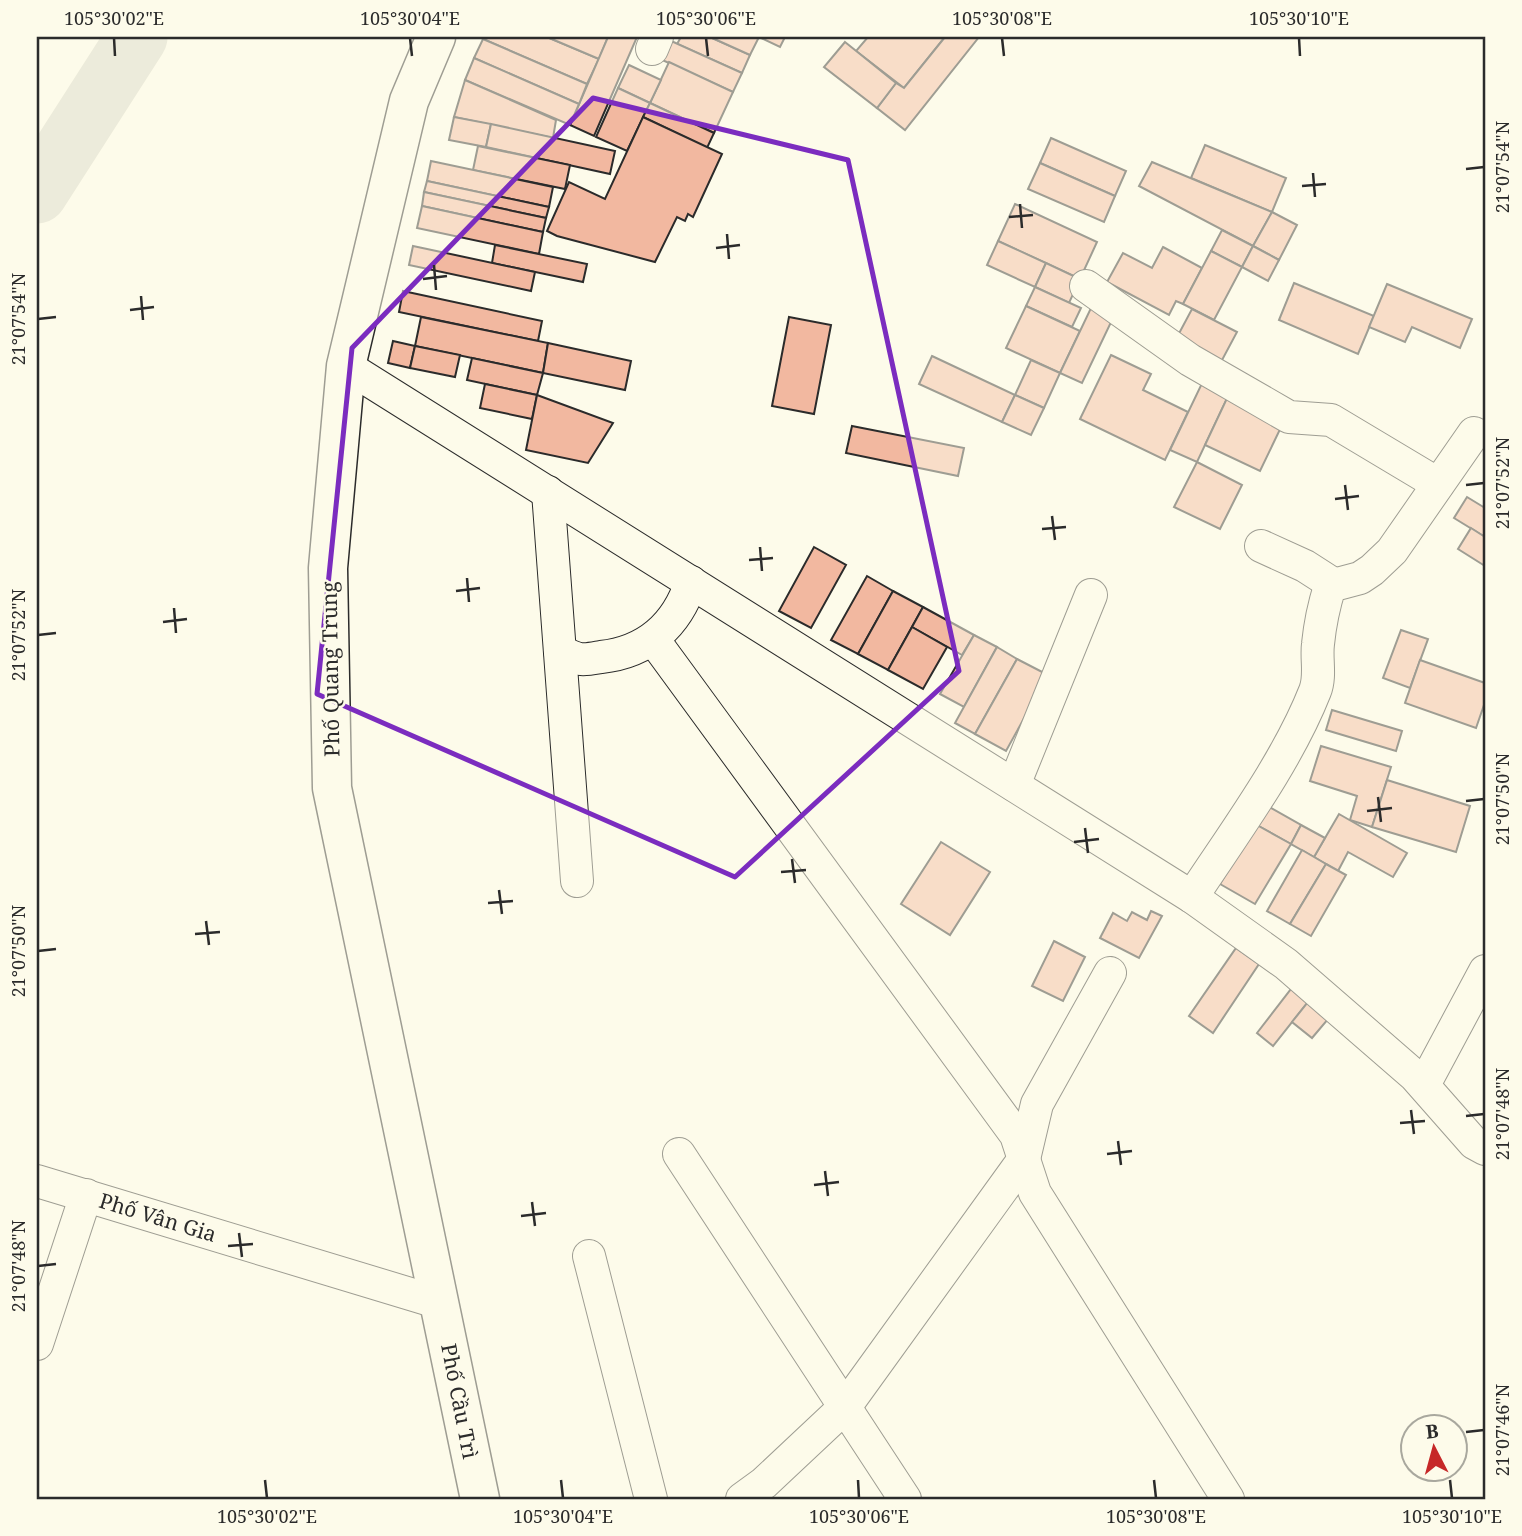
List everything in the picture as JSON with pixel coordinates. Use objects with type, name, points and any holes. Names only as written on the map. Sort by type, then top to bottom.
[{"type":"street","name":"Phố Quang Trung","points":[[436,37],[410,101],[346,366],[328,568],[332,788],[440,1303]]},
{"type":"street","points":[[1086,286],[1189,360],[1289,416],[1331,419],[1438,484]]},
{"type":"street","points":[[346,366],[1192,897],[1286,964],[1424,1085],[1474,1143],[1485,1149]]},
{"type":"street","points":[[1192,897],[1287,749],[1316,689],[1319,670],[1317,647],[1329,586],[1360,578],[1392,551],[1474,433]]},
{"type":"street","points":[[548,492],[577,881]]},
{"type":"street","points":[[1261,546],[1333,583]]},
{"type":"street","points":[[559,651],[580,659],[622,655],[653,639],[683,605],[691,582]]},
{"type":"street","points":[[1014,785],[1091,595]]},
{"type":"street","points":[[653,639],[1016,1135],[1035,1193],[1228,1499]]},
{"type":"street","points":[[1424,1085],[1485,971]]},
{"type":"street","points":[[742,1499],[764,1483],[845,1407],[1024,1159],[1037,1104],[1110,973]]},
{"type":"street","points":[[679,1154],[905,1499]]},
{"type":"street","name":"Phố Vân Gia","points":[[37,1181],[440,1303]]},
{"type":"street","points":[[37,1344],[86,1195]]},
{"type":"street","points":[[589,1256],[651,1499]]},
{"type":"street","name":"Phố Cầu Trì","points":[[440,1303],[480,1499]]},
{"type":"highlighted area","points":[[593,98],[848,160],[959,671],[735,877],[317,694],[352,348]]},
{"type":"building","points":[[547,37],[599,59],[587,84],[483,39]]},
{"type":"building","points":[[547,37],[608,37],[599,59]]},
{"type":"building","points":[[608,37],[637,37],[594,136],[570,125]]},
{"type":"building","points":[[681,37],[710,37],[750,55],[742,73],[677,44]]},
{"type":"building","points":[[710,37],[759,37],[750,55]]},
{"type":"building","points":[[759,37],[785,37],[780,47]]},
{"type":"building","points":[[868,37],[945,37],[904,88],[856,51]]},
{"type":"building","points":[[945,37],[979,37],[905,130],[877,108],[896,83],[904,88]]},
{"type":"building","points":[[483,39],[587,84],[579,104],[474,58]]},
{"type":"building","points":[[669,40],[742,73],[733,92],[660,59]]},
{"type":"building","points":[[845,42],[896,83],[877,108],[824,67]]},
{"type":"building","points":[[474,58],[579,104],[570,125],[465,80]]},
{"type":"building","points":[[669,62],[733,92],[714,133],[650,103]]},
{"type":"building","points":[[629,65],[661,80],[650,103],[618,88]]},
{"type":"building","points":[[465,80],[556,120],[553,138],[454,117]]},
{"type":"building","points":[[618,88],[650,103],[627,151],[596,137]]},
{"type":"building","points":[[650,103],[714,133],[707,148],[643,117]]},
{"type":"building","points":[[454,117],[491,124],[486,147],[449,140]]},
{"type":"building","points":[[643,117],[722,154],[693,217],[688,214],[685,221],[677,217],[655,262],[547,231],[569,182],[605,199]]},
{"type":"building","points":[[491,124],[615,151],[610,174],[486,147]]},
{"type":"building","points":[[1051,138],[1126,171],[1115,196],[1040,163]]},
{"type":"building","points":[[1205,145],[1286,178],[1272,212],[1191,178]]},
{"type":"building","points":[[478,146],[570,165],[565,189],[473,170]]},
{"type":"building","points":[[431,161],[553,187],[549,207],[427,181]]},
{"type":"building","points":[[1152,162],[1272,212],[1253,246],[1139,186]]},
{"type":"building","points":[[1040,163],[1115,196],[1104,222],[1028,189]]},
{"type":"building","points":[[427,181],[549,207],[546,218],[424,192]]},
{"type":"building","points":[[424,192],[546,218],[543,232],[422,206]]},
{"type":"building","points":[[1015,204],[1097,242],[1080,279],[998,241]]},
{"type":"building","points":[[422,206],[543,232],[539,254],[417,228]]},
{"type":"building","points":[[1272,212],[1297,225],[1279,260],[1253,246]]},
{"type":"building","points":[[1222,230],[1253,246],[1242,267],[1211,251]]},
{"type":"building","points":[[998,241],[1046,263],[1035,287],[987,265]]},
{"type":"building","points":[[495,245],[587,264],[583,282],[492,263]]},
{"type":"building","points":[[413,246],[535,272],[531,291],[409,265]]},
{"type":"building","points":[[1253,246],[1279,260],[1268,281],[1242,267]]},
{"type":"building","points":[[1163,247],[1202,268],[1183,304],[1176,301],[1169,315],[1107,282],[1123,253],[1152,268]]},
{"type":"building","points":[[1211,251],[1242,267],[1214,320],[1183,304]]},
{"type":"building","points":[[1046,263],[1080,279],[1069,303],[1035,287]]},
{"type":"building","points":[[1294,283],[1374,316],[1358,354],[1279,320]]},
{"type":"building","points":[[1387,284],[1472,319],[1460,348],[1412,327],[1405,342],[1369,327]]},
{"type":"building","points":[[1035,287],[1081,308],[1072,327],[1026,306]]},
{"type":"building","points":[[403,291],[542,321],[538,341],[399,312]]},
{"type":"building","points":[[1026,306],[1080,331],[1060,373],[1006,348]]},
{"type":"building","points":[[1091,308],[1113,318],[1082,383],[1060,373]]},
{"type":"building","points":[[1192,309],[1237,332],[1221,362],[1176,339]]},
{"type":"building","points":[[421,317],[548,343],[543,373],[415,346]]},
{"type":"building","points":[[789,317],[831,325],[814,414],[772,406]]},
{"type":"building","points":[[393,341],[415,346],[410,368],[388,363]]},
{"type":"building","points":[[548,343],[631,361],[625,390],[543,373]]},
{"type":"building","points":[[415,346],[460,355],[455,377],[410,368]]},
{"type":"building","points":[[1111,355],[1151,374],[1143,390],[1188,412],[1165,460],[1080,419]]},
{"type":"building","points":[[932,356],[1015,395],[1002,422],[919,384]]},
{"type":"building","points":[[472,358],[543,373],[537,395],[467,380]]},
{"type":"building","points":[[1031,360],[1060,373],[1044,408],[1015,395]]},
{"type":"building","points":[[1205,377],[1231,390],[1197,462],[1170,450]]},
{"type":"building","points":[[485,384],[537,395],[532,419],[480,408]]},
{"type":"building","points":[[1229,394],[1284,421],[1260,471],[1205,445]]},
{"type":"building","points":[[537,395],[613,423],[588,463],[526,450]]},
{"type":"building","points":[[1015,395],[1044,408],[1031,435],[1002,422]]},
{"type":"building","points":[[852,426],[964,448],[958,476],[846,453]]},
{"type":"building","points":[[1197,462],[1242,485],[1220,529],[1174,507]]},
{"type":"building","points":[[1467,497],[1485,508],[1485,537],[1454,518]]},
{"type":"building","points":[[1471,528],[1485,537],[1485,566],[1458,549]]},
{"type":"building","points":[[814,547],[846,565],[811,628],[779,611]]},
{"type":"building","points":[[867,576],[893,591],[858,654],[831,640]]},
{"type":"building","points":[[893,591],[923,607],[888,670],[858,654]]},
{"type":"building","points":[[923,607],[974,635],[962,655],[912,627]]},
{"type":"building","points":[[912,627],[947,647],[923,689],[888,670]]},
{"type":"building","points":[[1401,630],[1428,639],[1410,688],[1383,678]]},
{"type":"building","points":[[974,635],[997,647],[964,707],[940,694]]},
{"type":"building","points":[[997,647],[1017,659],[975,734],[955,723]]},
{"type":"building","points":[[1017,659],[1048,675],[1006,751],[975,734]]},
{"type":"building","points":[[1420,660],[1485,683],[1485,702],[1476,728],[1405,703]]},
{"type":"building","points":[[1332,710],[1402,731],[1396,751],[1326,730]]},
{"type":"building","points":[[1321,746],[1391,767],[1372,827],[1350,820],[1357,796],[1310,781]]},
{"type":"building","points":[[1387,780],[1470,806],[1456,852],[1372,827]]},
{"type":"building","points":[[1266,805],[1301,825],[1291,844],[1255,824]]},
{"type":"building","points":[[1339,814],[1407,853],[1393,877],[1348,852],[1338,871],[1314,857]]},
{"type":"building","points":[[1255,824],[1291,844],[1255,904],[1220,884]]},
{"type":"building","points":[[1301,825],[1325,838],[1314,857],[1291,844]]},
{"type":"building","points":[[941,842],[990,872],[950,935],[901,904]]},
{"type":"building","points":[[1302,850],[1326,864],[1290,924],[1267,911]]},
{"type":"building","points":[[1326,864],[1346,875],[1311,936],[1290,924]]},
{"type":"building","points":[[1151,911],[1162,916],[1139,958],[1100,938],[1113,913],[1127,921],[1132,912],[1147,920]]},
{"type":"building","points":[[1054,941],[1085,957],[1063,1001],[1032,986]]},
{"type":"building","points":[[1236,948],[1259,964],[1213,1033],[1189,1016]]},
{"type":"building","points":[[1291,989],[1308,1002],[1273,1046],[1257,1033]]},
{"type":"building","points":[[1308,1002],[1329,1018],[1312,1038],[1292,1022]]},
{"type":"waterway","points":[[37,193],[137,37]]}]
